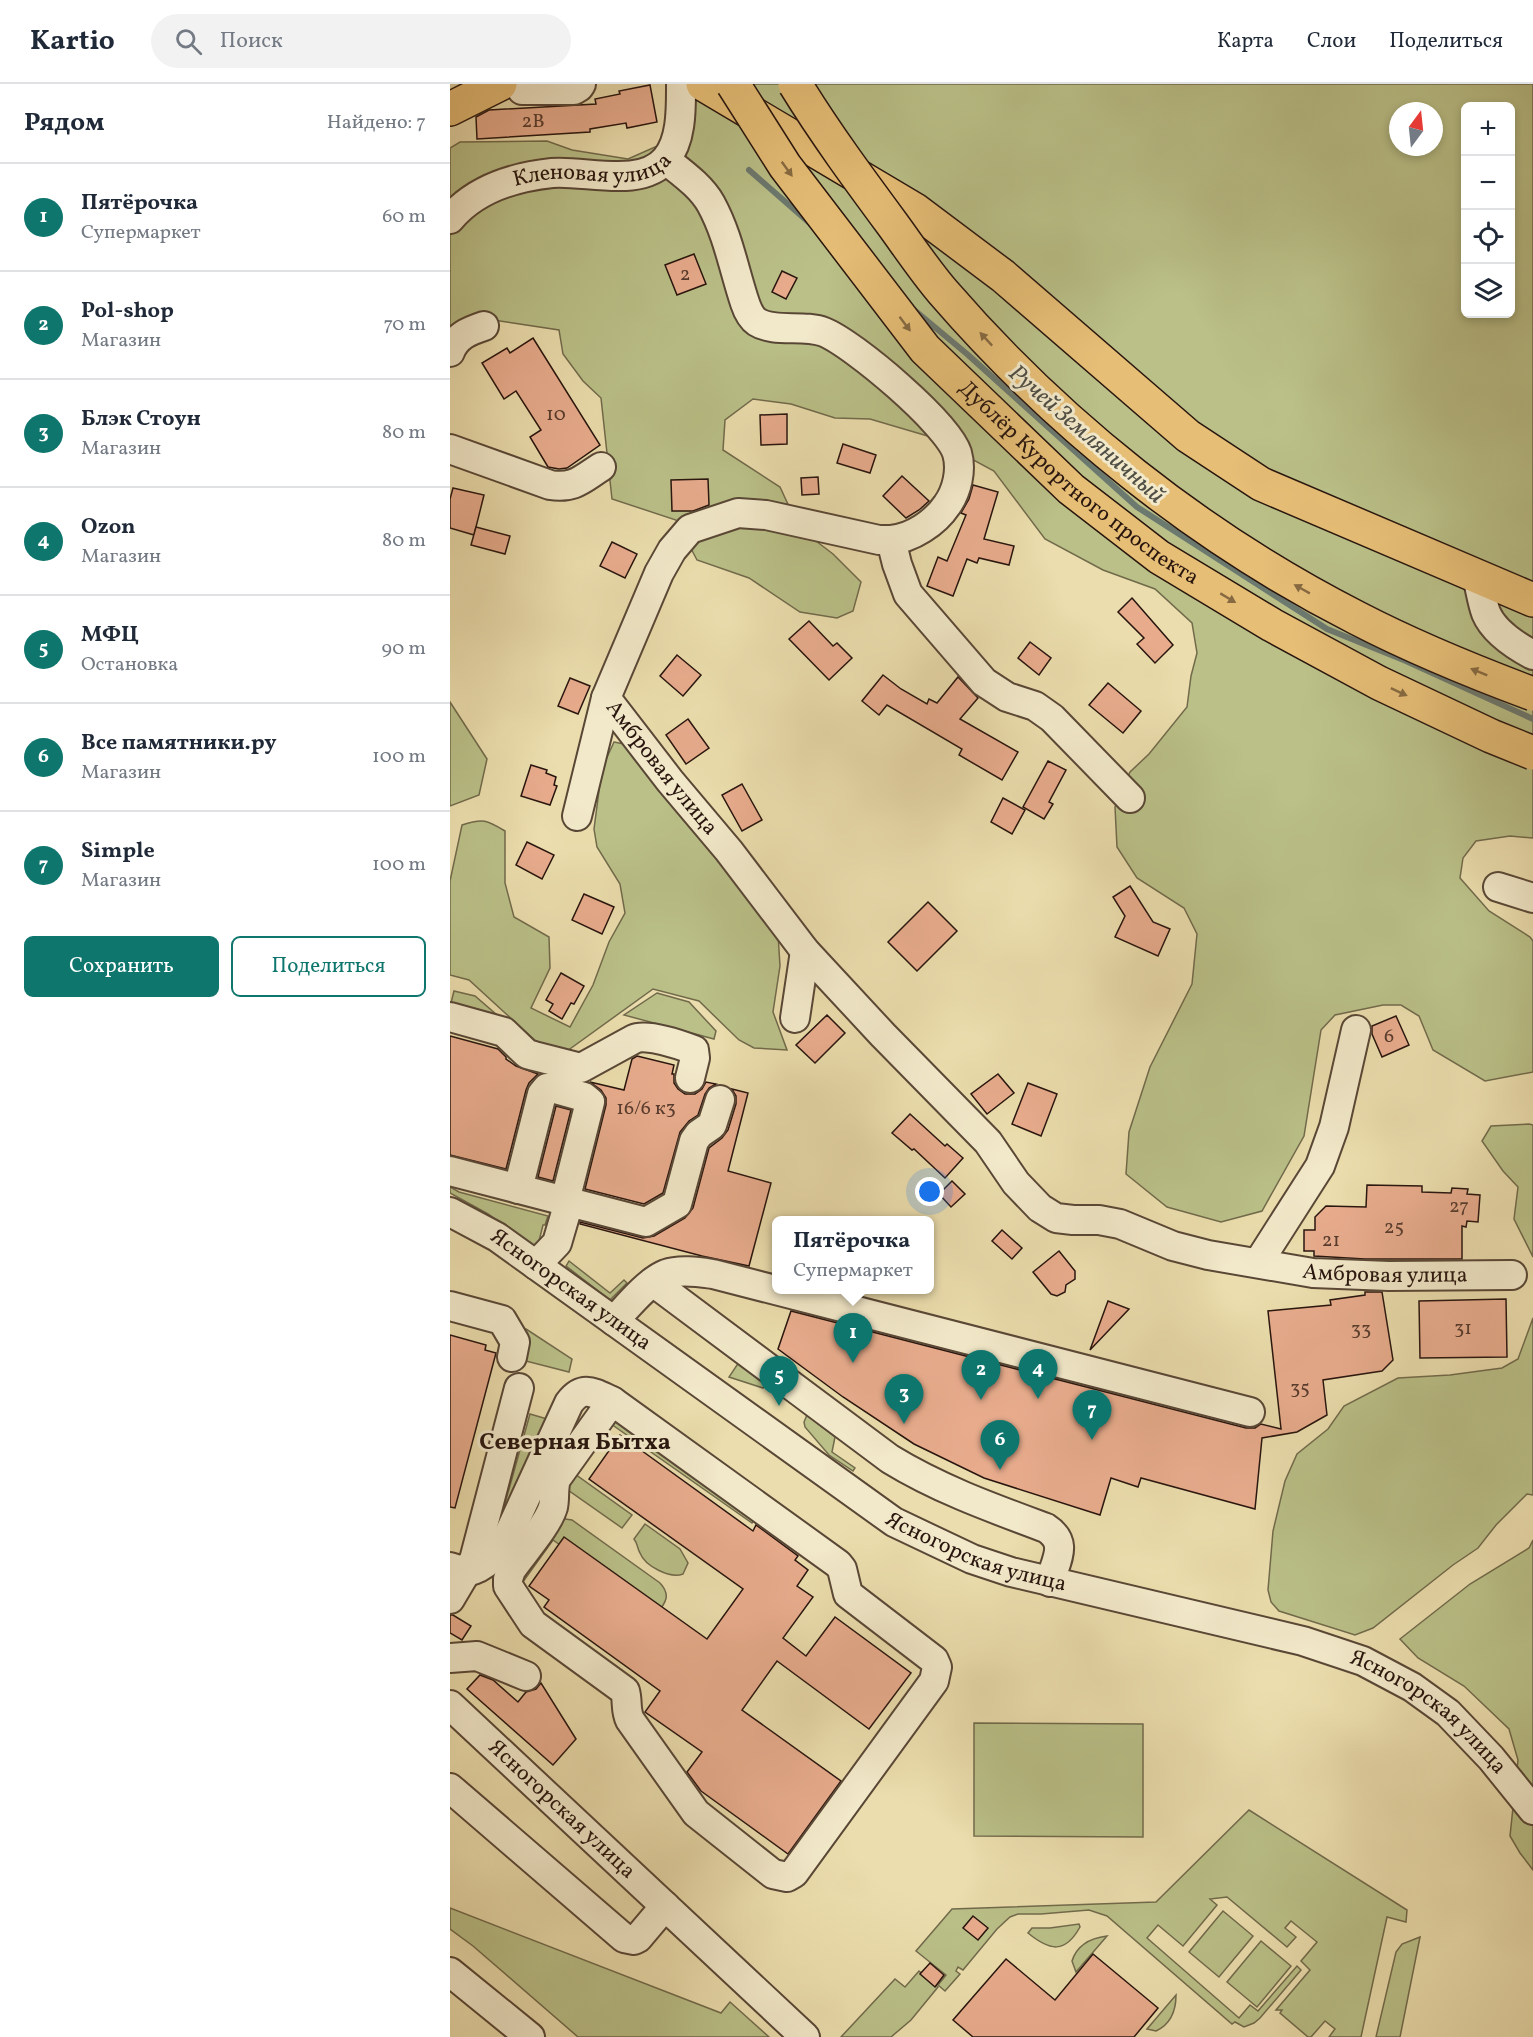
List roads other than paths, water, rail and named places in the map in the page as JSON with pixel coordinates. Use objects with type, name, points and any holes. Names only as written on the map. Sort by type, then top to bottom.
[{"type":"main road","points":[[703,84],[915,210],[1003,276],[1188,436],[1261,484],[1533,600]]},
{"type":"main road","name":"Дублёр Курортного проспекта","points":[[733,84],[785,166],[925,349],[1071,489],[1159,557],[1272,625],[1379,683],[1491,736],[1533,753]]},
{"type":"main road","name":"Дублёр Курортного проспекта","points":[[795,84],[825,133],[941,291],[1012,368],[1105,452],[1191,517],[1297,586],[1359,620],[1533,694]]},
{"type":"main road","points":[[450,109],[511,87]]},
{"type":"street","points":[[511,87],[574,90],[581,84]]},
{"type":"street","name":"Кленовая улица","points":[[450,219],[461,205],[508,182],[552,173],[635,175],[652,170],[666,160],[677,136],[681,84]]},
{"type":"street","points":[[666,160],[696,185],[710,202],[722,226],[745,304],[750,314],[758,322],[772,326],[808,327],[825,332],[842,342],[887,375],[944,430],[953,442],[959,467],[952,499],[942,513],[927,525],[903,539],[891,540],[908,594],[984,682],[1007,697],[1035,706],[1052,718],[1130,798]]},
{"type":"street","points":[[450,352],[453,345],[466,332],[484,326]]},
{"type":"street","points":[[450,449],[561,487],[571,486],[601,467]]},
{"type":"street","name":"Амбровая улица","points":[[891,540],[879,540],[766,514],[738,513],[690,530],[672,550],[659,573],[606,698],[670,781],[729,851],[805,951],[988,1142],[1016,1183],[1040,1208],[1056,1218],[1099,1220],[1120,1224],[1173,1246],[1208,1255],[1313,1273],[1389,1276],[1512,1275]]},
{"type":"street","points":[[1477,576],[1487,614],[1498,630],[1511,642],[1533,655]]},
{"type":"street","points":[[577,816],[606,698]]},
{"type":"street","points":[[1498,887],[1533,898]]},
{"type":"street","points":[[795,1018],[805,951]]},
{"type":"street","points":[[458,1026],[504,1032],[526,1059],[581,1068],[640,1036],[648,1037],[694,1050],[695,1058],[690,1078]]},
{"type":"street","points":[[1258,1263],[1320,1166],[1334,1127],[1356,1030]]},
{"type":"street","points":[[518,1189],[542,1094],[547,1088],[552,1088],[588,1098],[590,1102],[557,1243],[536,1265]]},
{"type":"street","points":[[450,1171],[646,1222],[673,1206],[678,1199],[694,1141],[699,1134],[712,1125],[720,1100]]},
{"type":"street","name":"Ясногорская улица","points":[[450,1212],[498,1237],[894,1522],[972,1559],[1011,1572],[1303,1641],[1363,1661],[1412,1687],[1448,1713],[1491,1758],[1533,1810]]},
{"type":"street","points":[[614,1321],[653,1282],[667,1274],[695,1271],[772,1289]]},
{"type":"street","points":[[653,1282],[890,1459],[917,1476],[1046,1528],[1054,1534],[1059,1539],[1060,1546],[1050,1582]]},
{"type":"street","points":[[791,1294],[1250,1412]]},
{"type":"street","points":[[450,1306],[502,1320],[515,1342],[512,1357]]},
{"type":"street","points":[[450,1599],[458,1569],[474,1560],[519,1388]]},
{"type":"street","points":[[458,1569],[479,1569],[495,1555],[507,1538],[569,1403],[575,1395],[583,1391],[593,1392],[612,1401],[837,1564],[842,1569],[848,1594],[934,1660],[937,1667],[934,1681],[794,1873],[787,1877],[773,1874],[696,1813],[630,1720],[626,1713],[625,1691],[533,1624],[508,1586],[511,1570],[550,1515],[554,1504],[553,1490],[556,1479],[612,1401]]},
{"type":"street","points":[[450,1658],[477,1656],[526,1676]]},
{"type":"street","name":"Ясногорская улица","points":[[450,1705],[805,2037]]},
{"type":"street","points":[[450,1788],[624,1938],[634,1941],[638,1938],[665,1906]]},
{"type":"street","points":[[450,1972],[530,2037]]},
{"type":"waterway","name":"Ручей Земляничный","points":[[749,170],[813,226]]},
{"type":"waterway","name":"Ручей Земляничный","points":[[913,309],[967,354],[1137,507],[1327,629],[1406,661],[1533,719]]},
{"type":"place","name":"Пятёрочка","points":[[853,1363]]},
{"type":"place","name":"Ozon","points":[[1038,1399]]},
{"type":"place","name":"Pol-shop","points":[[981,1400]]},
{"type":"place","name":"МФЦ","points":[[779,1406]]},
{"type":"place","name":"Блэк Стоун","points":[[904,1424]]},
{"type":"place","name":"Simple","points":[[1092,1440]]},
{"type":"place","name":"Все памятники.ру","points":[[1000,1470]]},
{"type":"district","name":"Северная Бытха","points":[[575,1443]]}]
